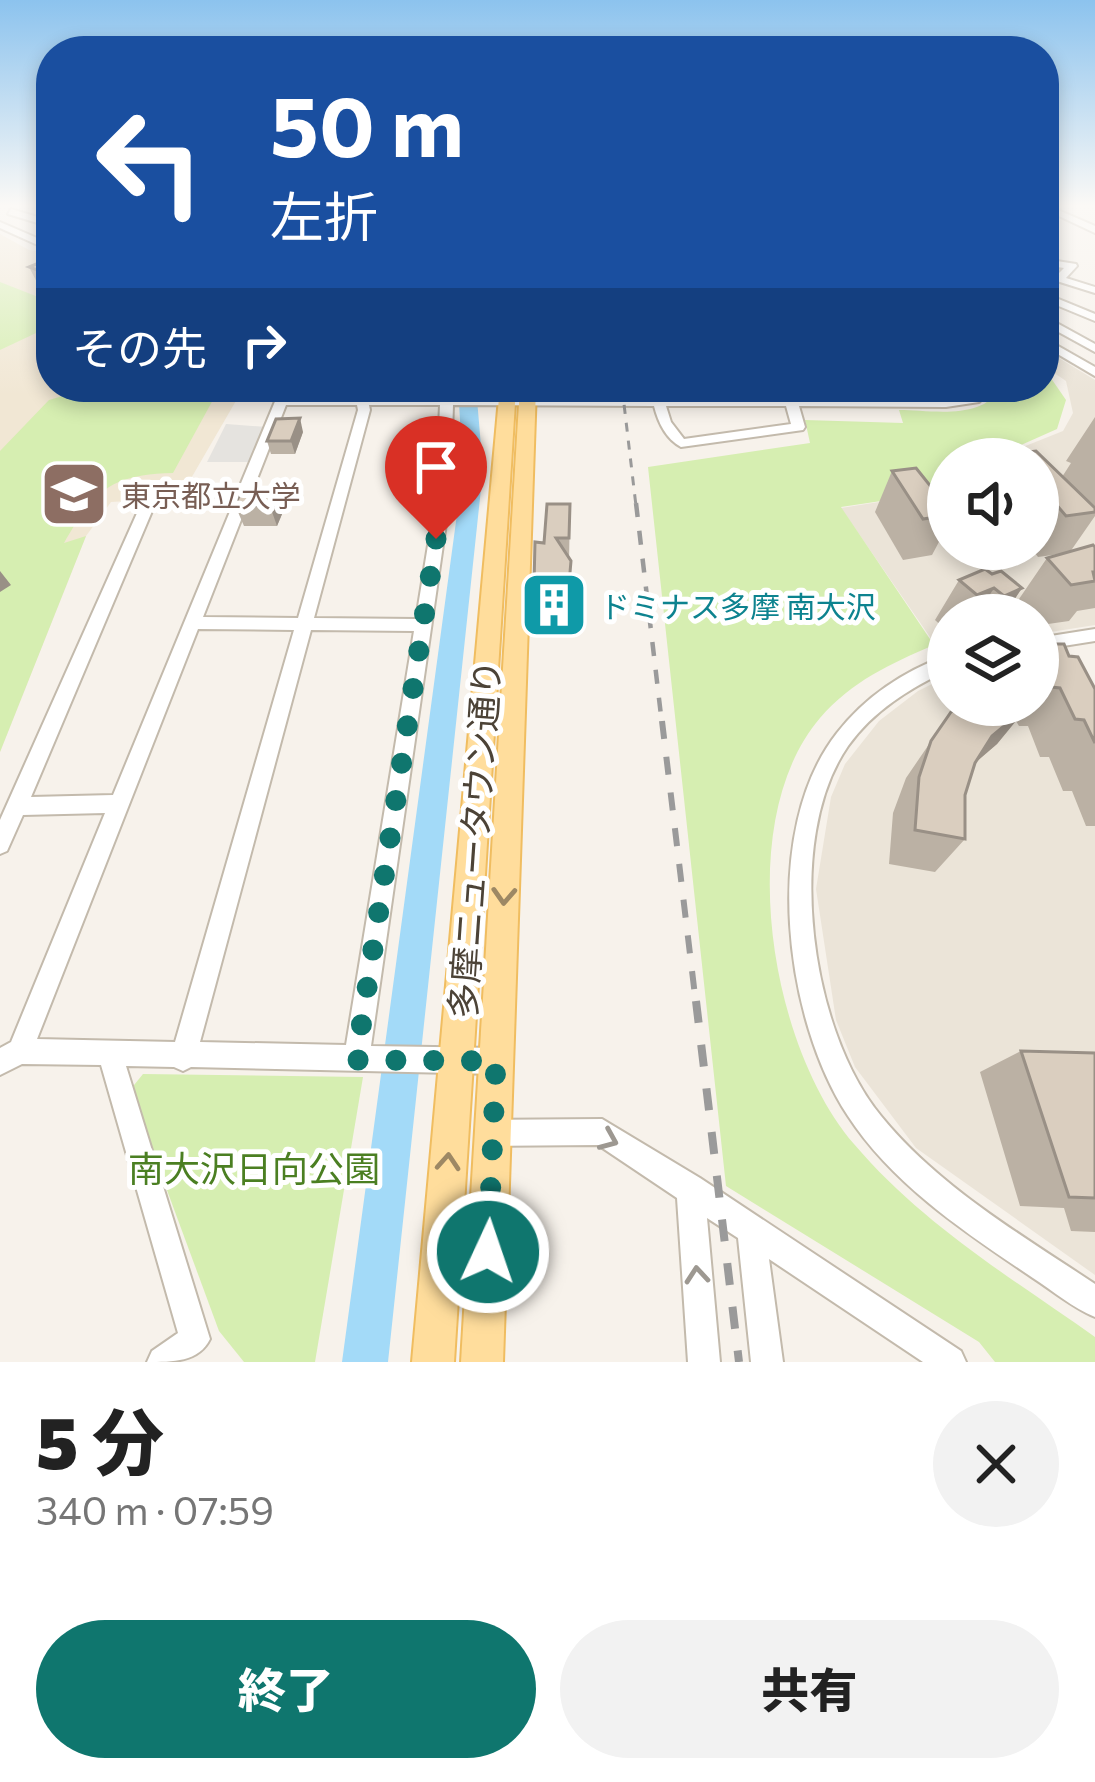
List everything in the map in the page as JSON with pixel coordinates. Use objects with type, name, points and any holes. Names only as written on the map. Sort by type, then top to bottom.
[{"type":"main road","name":"多摩ニュータウン通り","points":[[433,1362],[510,402]]},
{"type":"main road","name":"多摩ニュータウン通り","points":[[482,1362],[494,1133],[510,402]]},
{"type":"street","points":[[1071,268],[1061,278],[1095,290]]},
{"type":"street","points":[[1059,302],[1095,318]]},
{"type":"street","points":[[1059,328],[1095,349]]},
{"type":"street","points":[[1075,337],[1095,328]]},
{"type":"street","points":[[1059,350],[1095,372]]},
{"type":"street","points":[[282,402],[10,1056],[496,1061]]},
{"type":"street","points":[[184,1058],[360,402]]},
{"type":"street","points":[[365,1060],[443,496],[443,402]]},
{"type":"street","points":[[792,403],[798,427],[681,443],[664,423],[659,402],[965,402]]},
{"type":"street","points":[[0,844],[153,493],[244,492]]},
{"type":"street","points":[[191,623],[423,625]]},
{"type":"street","points":[[1059,641],[1095,635]]},
{"type":"street","points":[[927,671],[866,711],[818,782],[800,871],[812,999],[846,1088],[894,1150],[947,1199],[1095,1302]]},
{"type":"street","points":[[18,806],[118,805]]},
{"type":"street","points":[[112,1057],[194,1339],[163,1362]]},
{"type":"street","points":[[494,1133],[602,1132],[950,1362]]},
{"type":"street","points":[[690,1187],[704,1362]]},
{"type":"street","points":[[751,1229],[767,1362]]},
{"type":"shaded area","name":"東京都立大学","points":[[0,268],[36,268],[36,402],[235,402],[186,487],[152,489],[145,500],[111,502],[86,536],[0,752]]},
{"type":"shaded area","points":[[1059,358],[1095,380],[1095,625],[1059,631],[1059,594],[927,594],[927,633],[841,508],[927,494],[927,570],[1059,570],[1059,438],[1046,438],[1063,431],[1073,413],[1066,381],[1059,376]]},
{"type":"shaded area","points":[[226,424],[267,427],[251,462],[207,462]]},
{"type":"shaded area","points":[[927,686],[927,726],[1059,726],[1059,721],[1095,749],[1095,1275],[916,1148],[855,1067],[836,1020],[816,889],[831,797],[845,764],[879,721]]},
{"type":"green space","points":[[0,282],[36,296],[36,333],[0,350]]},
{"type":"green space","points":[[1059,390],[1066,400],[1057,429],[1037,438],[927,438],[927,494],[841,507],[927,635],[927,648],[845,694],[820,718],[793,762],[776,814],[770,872],[772,933],[783,994],[801,1051],[825,1102],[854,1144],[938,1224],[1095,1337],[1095,1362],[995,1362],[979,1342],[726,1186],[648,467],[810,443],[805,420],[903,423],[899,410],[969,409],[986,402],[1059,402]]},
{"type":"green space","name":"東京都立大学","points":[[47,402],[212,402],[173,473],[118,482],[95,499],[74,525],[64,543],[86,536],[0,752],[0,451]]},
{"type":"green space","name":"南大沢日向公園","points":[[143,1074],[363,1077],[315,1362],[244,1362],[219,1331],[130,1090]]},
{"type":"building","points":[[300,418],[291,441],[267,441],[276,419]]},
{"type":"building","points":[[916,468],[927,482],[927,518],[923,519],[892,471]]},
{"type":"building","points":[[1059,473],[1095,508],[1095,512],[1066,516],[1059,508]]},
{"type":"building","points":[[278,487],[270,506],[235,505],[240,494]]},
{"type":"building","points":[[547,504],[570,504],[569,538],[556,538],[571,561],[569,584],[534,584],[535,542],[544,543]]},
{"type":"building","points":[[1093,545],[1095,581],[1071,585],[1058,570],[1059,555]]},
{"type":"building","points":[[983,570],[1001,571],[1022,588],[1008,594],[994,588],[976,594],[959,580]]},
{"type":"building","points":[[1059,644],[1064,644],[1069,656],[1078,657],[1095,689],[1095,743],[1084,720],[1075,719],[1060,688]]},
{"type":"building","points":[[941,726],[1004,726],[975,763],[965,795],[965,839],[915,830],[919,777]]},
{"type":"building","points":[[1021,1051],[1095,1053],[1095,1198],[1069,1197]]},
{"type":"waterway","points":[[365,1362],[473,470],[468,402]]},
{"type":"railway","points":[[624,402],[636,506]]},
{"type":"railway","points":[[636,503],[662,724]]},
{"type":"railway","points":[[662,721],[696,1004]]},
{"type":"railway","points":[[696,1001],[739,1362]]},
{"type":"place","name":"東京都立大学","points":[[74,494]]},
{"type":"place","name":"ドミナス多摩 南大沢","points":[[554,605]]},
{"type":"route","points":[[436,539],[356,1060],[496,1061],[488,1252]]}]
